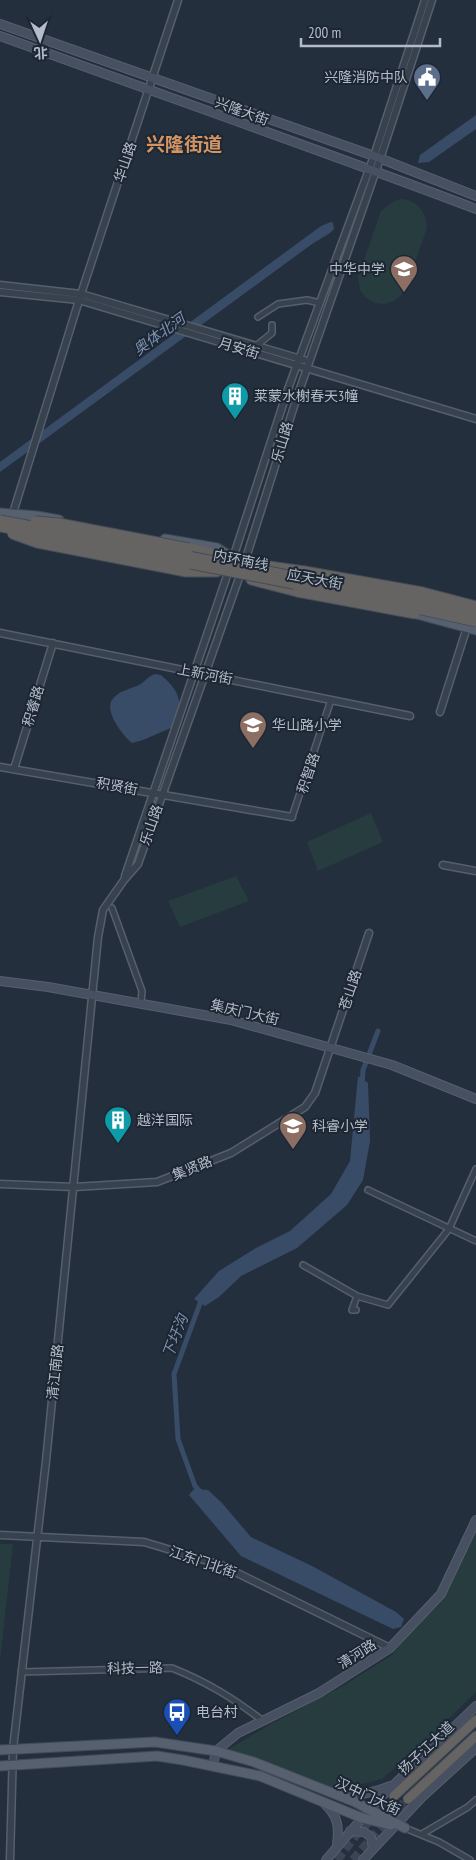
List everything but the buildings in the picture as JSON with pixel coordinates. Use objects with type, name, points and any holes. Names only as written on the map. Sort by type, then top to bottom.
[{"type":"highway","points":[[0,517],[59,523],[234,558]]},
{"type":"highway","name":"内环南线","points":[[0,517],[384,594],[454,607],[476,608]]},
{"type":"highway","points":[[0,529],[38,543],[186,572],[222,574]]},
{"type":"highway","name":"内环南线","points":[[0,529],[395,604],[473,627]]},
{"type":"highway","points":[[262,565],[423,592],[476,608]]},
{"type":"highway","points":[[251,580],[297,592],[450,620],[473,627]]},
{"type":"highway","name":"扬子江大道","points":[[394,1796],[476,1720]]},
{"type":"highway","name":"扬子江大道","points":[[408,1799],[476,1736]]},
{"type":"main road","name":"兴隆大街","points":[[0,24],[377,158],[476,196]]},
{"type":"main road","name":"兴隆大街","points":[[0,36],[372,169],[476,209]]},
{"type":"main road","name":"应天大街","points":[[0,517],[14,513],[37,516],[217,548],[234,558]]},
{"type":"main road","name":"应天大街","points":[[0,517],[214,557],[234,558],[476,608]]},
{"type":"main road","name":"应天大街","points":[[0,529],[394,608],[473,627]]},
{"type":"main road","name":"集庆门大街","points":[[0,981],[141,1002],[231,1020],[377,1060],[476,1100]]},
{"type":"main road","name":"清河路","points":[[216,1751],[238,1733],[319,1693],[390,1648],[440,1594],[476,1520]]},
{"type":"main road","points":[[326,1860],[394,1784],[476,1706]]},
{"type":"main road","name":"汉中门大街","points":[[0,1750],[154,1742],[216,1751],[254,1762],[370,1810],[405,1828]]},
{"type":"main road","points":[[363,1860],[422,1797],[476,1748]]},
{"type":"main road","points":[[213,1766],[216,1751]]},
{"type":"main road","name":"汉中门大街","points":[[0,1766],[157,1756],[260,1776],[362,1818],[395,1824]]},
{"type":"main road","points":[[335,1795],[358,1796],[376,1792],[394,1784]]},
{"type":"main road","points":[[320,1800],[332,1811],[339,1827],[337,1846]]},
{"type":"main road","points":[[350,1832],[364,1832],[370,1837],[373,1849]]},
{"type":"street","name":"华山路","points":[[14,513],[80,297],[178,0]]},
{"type":"street","name":"乐山路","points":[[377,158],[425,0]]},
{"type":"street","name":"乐山路","points":[[124,880],[152,792],[194,672],[222,574],[234,558],[298,362],[377,158],[432,0]]},
{"type":"street","name":"乐山路","points":[[92,994],[103,910],[138,864],[245,561],[372,169]]},
{"type":"street","points":[[0,285],[80,297],[171,324],[206,330],[298,362]]},
{"type":"street","points":[[0,292],[80,297]]},
{"type":"street","points":[[258,317],[278,304],[307,300],[320,303]]},
{"type":"street","name":"月安街","points":[[171,324],[203,337],[298,362],[476,418]]},
{"type":"street","points":[[256,346],[272,333],[272,325]]},
{"type":"street","points":[[440,712],[473,627],[476,608]]},
{"type":"street","name":"上新河街","points":[[0,632],[410,716]]},
{"type":"street","name":"积睿路","points":[[14,769],[53,643]]},
{"type":"street","name":"积智路","points":[[292,817],[331,700]]},
{"type":"street","name":"积贤街","points":[[0,767],[292,817]]},
{"type":"street","points":[[443,865],[476,871]]},
{"type":"street","points":[[112,908],[142,991],[141,1002]]},
{"type":"street","name":"苍山路","points":[[332,1047],[368,932]]},
{"type":"street","name":"清江南路","points":[[10,1860],[12,1749],[37,1537],[74,1187],[92,994]]},
{"type":"street","name":"集贤路","points":[[0,1184],[74,1187],[158,1182],[231,1152],[305,1107],[315,1093],[332,1047]]},
{"type":"street","points":[[303,1265],[357,1296],[388,1305],[449,1229],[476,1169]]},
{"type":"street","points":[[368,1190],[476,1241]]},
{"type":"street","points":[[356,1310],[352,1310],[357,1296]]},
{"type":"street","name":"江东门北街","points":[[0,1536],[144,1542],[221,1565],[390,1648]]},
{"type":"street","name":"科技一路","points":[[22,1672],[172,1668],[194,1676],[229,1696],[263,1721]]},
{"type":"street","points":[[422,1834],[468,1807],[476,1800]]},
{"type":"street","points":[[405,1828],[422,1834],[470,1860]]},
{"type":"green space","points":[[402,199],[413,202],[420,208],[425,217],[427,228],[404,293],[394,301],[384,304],[375,303],[365,297],[360,290],[358,277],[381,211],[394,201]]},
{"type":"green space","points":[[371,813],[383,842],[318,871],[307,842]]},
{"type":"green space","points":[[236,876],[249,901],[180,927],[168,901]]},
{"type":"green space","points":[[476,1520],[476,1692],[424,1743],[382,1779],[342,1789],[328,1787],[229,1749],[343,1686],[392,1655],[441,1594]]},
{"type":"green space","points":[[0,1544],[13,1544],[0,1661]]},
{"type":"water","points":[[476,115],[476,129],[429,162],[418,163],[420,155]]},
{"type":"water","points":[[331,222],[334,229],[330,233],[312,244],[0,472],[0,462],[321,226]]},
{"type":"water","points":[[155,674],[161,675],[173,687],[179,699],[179,712],[173,727],[132,743],[112,717],[110,705],[117,694],[139,685]]},
{"type":"water","points":[[358,1076],[368,1083],[370,1141],[363,1180],[347,1205],[297,1248],[241,1276],[219,1297],[205,1306],[194,1299],[219,1271],[256,1248],[290,1231],[331,1194],[350,1161]]},
{"type":"water","points":[[194,1489],[208,1490],[222,1503],[251,1537],[312,1566],[396,1612],[404,1619],[401,1627],[393,1629],[241,1556],[189,1495]]},
{"type":"waterway","name":"下圩沟","points":[[362,1085],[363,1070],[378,1031]]},
{"type":"waterway","name":"下圩沟","points":[[202,1298],[174,1374],[178,1439],[195,1486],[202,1494]]},
{"type":"tunnel","points":[[337,1860],[356,1835],[394,1796]]},
{"type":"tunnel","points":[[353,1860],[385,1822],[408,1799]]},
{"type":"place","name":"兴隆消防中队","points":[[427,101]]},
{"type":"place","name":"中华中学","points":[[404,293]]},
{"type":"place","name":"莱蒙水榭春天3幢","points":[[235,420]]},
{"type":"place","name":"华山路小学","points":[[253,749]]},
{"type":"place","name":"越洋国际","points":[[118,1144]]},
{"type":"place","name":"科睿小学","points":[[293,1150]]},
{"type":"place","name":"电台村","points":[[177,1736]]},
{"type":"district","name":"兴隆街道","points":[[184,144]]},
{"type":"water label","name":"奥体北河","points":[[159,334]]}]
